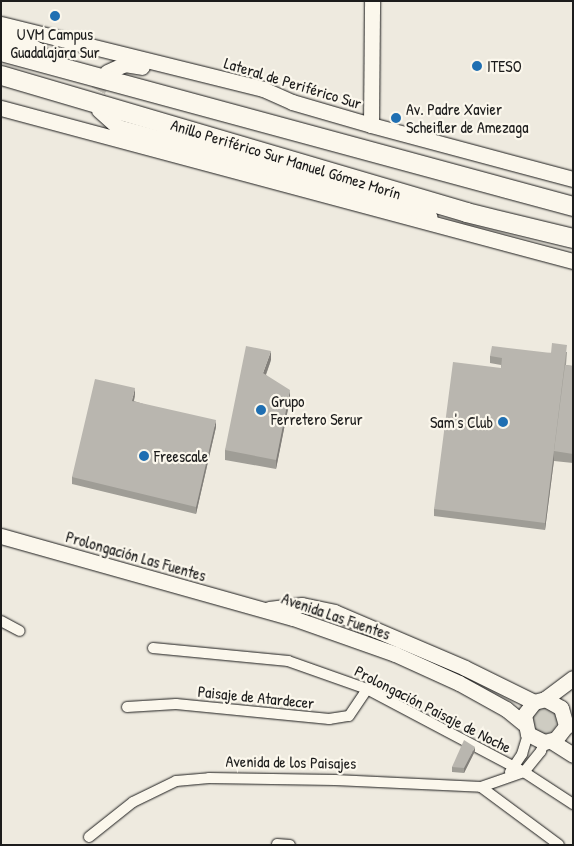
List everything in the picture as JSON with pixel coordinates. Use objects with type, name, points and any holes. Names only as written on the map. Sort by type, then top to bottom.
[{"type":"highway","points":[[1,34],[79,72]]},
{"type":"highway","name":"Anillo Periférico Sur Manuel Gómez Morín","points":[[1,51],[573,206]]},
{"type":"highway","name":"Anillo Periférico Sur Manuel Gómez Morín","points":[[1,75],[466,212],[573,238]]},
{"type":"highway","points":[[1,83],[39,85]]},
{"type":"highway","points":[[466,212],[573,251]]},
{"type":"street","points":[[371,125],[372,1]]},
{"type":"street","name":"Lateral de Periférico Sur","points":[[1,24],[263,88],[292,102],[573,180]]},
{"type":"street","points":[[107,72],[114,67],[133,65],[261,99],[292,102]]},
{"type":"street","points":[[1,108],[573,261]]},
{"type":"street","points":[[100,110],[118,127],[411,207],[447,227]]},
{"type":"street","name":"Prolongación Las Fuentes","points":[[1,536],[262,609]]},
{"type":"street","name":"Avenida Las Fuentes","points":[[262,609],[302,605],[334,612],[440,656],[540,701]]},
{"type":"street","name":"Avenida Las Fuentes","points":[[262,609],[395,654],[459,683],[506,709],[525,728]]},
{"type":"street","points":[[1,621],[20,631]]},
{"type":"street","name":"Prolongación Paisaje de Noche","points":[[152,648],[288,661],[367,689],[514,766],[573,804]]},
{"type":"street","points":[[507,777],[514,766],[525,728],[528,708],[573,678]]},
{"type":"street","name":"Paisaje de Atardecer","points":[[127,707],[176,704],[329,719],[349,716],[367,689]]},
{"type":"street","points":[[524,772],[547,742],[569,721],[561,708],[540,701]]},
{"type":"street","points":[[525,728],[573,755]]},
{"type":"street","name":"Avenida de los Paisajes","points":[[89,838],[132,802],[176,781],[209,778],[335,780],[481,787],[524,772]]},
{"type":"street","points":[[481,787],[559,845]]},
{"type":"street","points":[[277,844],[290,845]]},
{"type":"shaded area","points":[[544,708],[553,712],[557,721],[553,730],[544,734],[535,730],[531,721],[535,712]]},
{"type":"building","name":"Sam's Club","points":[[552,343],[567,345],[545,523],[434,509],[453,362],[501,368],[502,358],[490,356],[492,346],[551,353]]},
{"type":"building","name":"Grupo Ferretero Serur","points":[[246,346],[271,351],[263,373],[290,390],[276,460],[225,450]]},
{"type":"building","points":[[565,365],[573,366],[573,454],[554,451]]},
{"type":"building","name":"Freescale","points":[[95,379],[135,388],[132,401],[216,420],[196,507],[72,477]]},
{"type":"building","points":[[464,740],[475,747],[464,768],[452,767]]},
{"type":"tunnel","points":[[99,110],[98,90],[107,72]]},
{"type":"place","name":"UVM Campus Guadalajara Sur","points":[[55,16]]},
{"type":"place","name":"ITESO","points":[[477,66]]},
{"type":"place","name":"Av. Padre Xavier Scheifler de Amezaga","points":[[396,118]]},
{"type":"place","name":"Grupo Ferretero Serur","points":[[261,410]]},
{"type":"place","name":"Sam's Club","points":[[503,422]]},
{"type":"place","name":"Freescale","points":[[144,456]]}]
